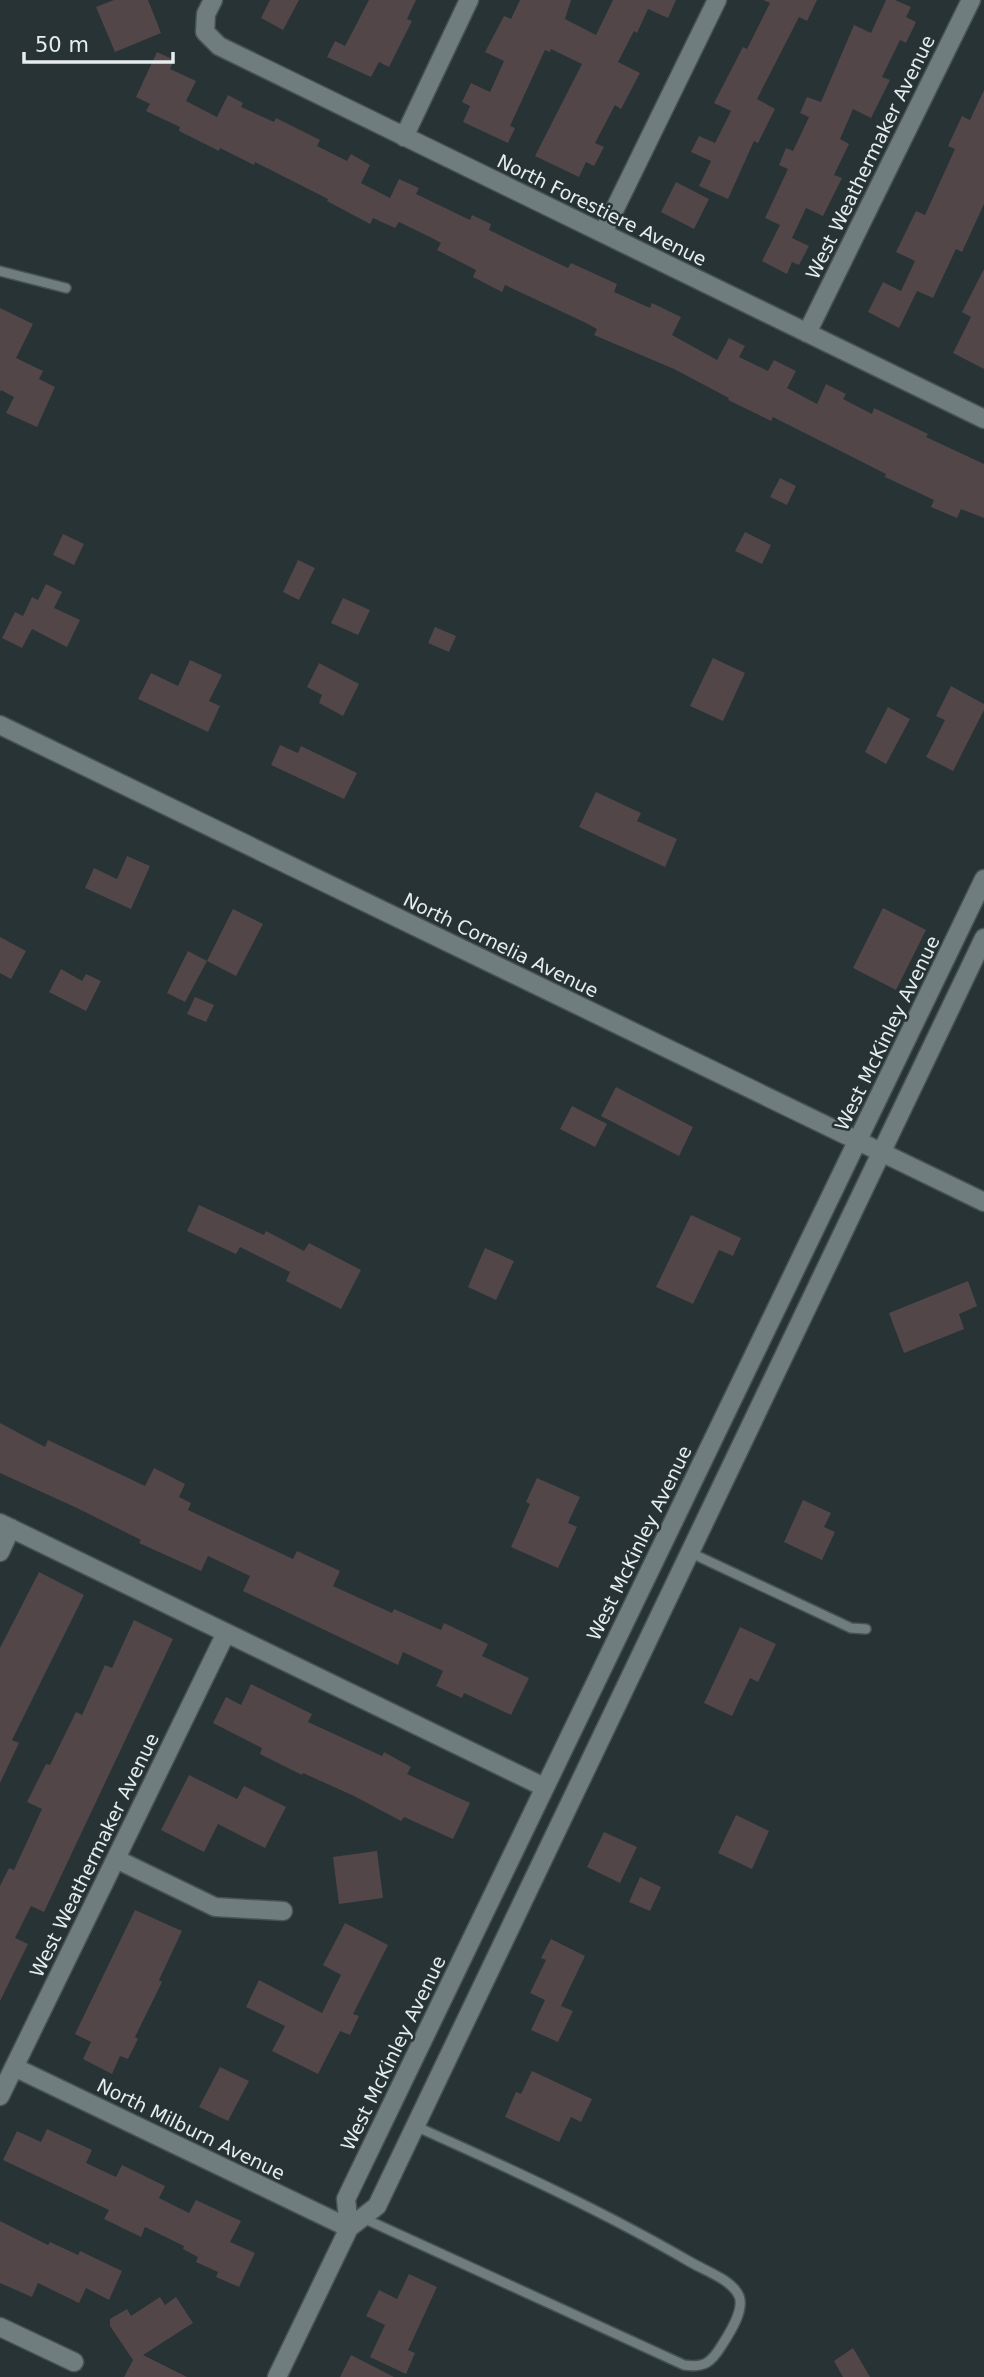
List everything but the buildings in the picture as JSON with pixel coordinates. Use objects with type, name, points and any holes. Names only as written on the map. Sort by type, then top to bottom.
[{"type":"street","name":"North Forestiere Avenue","points":[[213,0],[206,14],[205,32],[219,46],[984,419]]},
{"type":"street","points":[[404,137],[469,0]]},
{"type":"street","points":[[603,233],[718,0]]},
{"type":"street","name":"West Weathermaker Avenue","points":[[807,333],[971,0]]},
{"type":"street","name":"North Cornelia Avenue","points":[[0,725],[984,1202]]},
{"type":"street","name":"West McKinley Avenue","points":[[356,2223],[346,2199],[984,879]]},
{"type":"street","name":"West McKinley Avenue","points":[[277,2377],[356,2223],[377,2206],[984,938]]},
{"type":"street","points":[[0,1552],[6,1526],[544,1787]]},
{"type":"street","name":"West Weathermaker Avenue","points":[[0,2096],[226,1633]]},
{"type":"street","points":[[116,1859],[215,1907],[283,1911]]},
{"type":"street","name":"North Milburn Avenue","points":[[14,2067],[356,2223]]},
{"type":"street","points":[[0,2328],[74,2362]]},
{"type":"lane","points":[[0,271],[66,288]]},
{"type":"lane","points":[[689,1552],[851,1629],[866,1629]]},
{"type":"lane","points":[[356,2223],[684,2365],[699,2367],[712,2360],[722,2346],[740,2306],[739,2297],[730,2285],[661,2244],[579,2202],[415,2126]]}]
